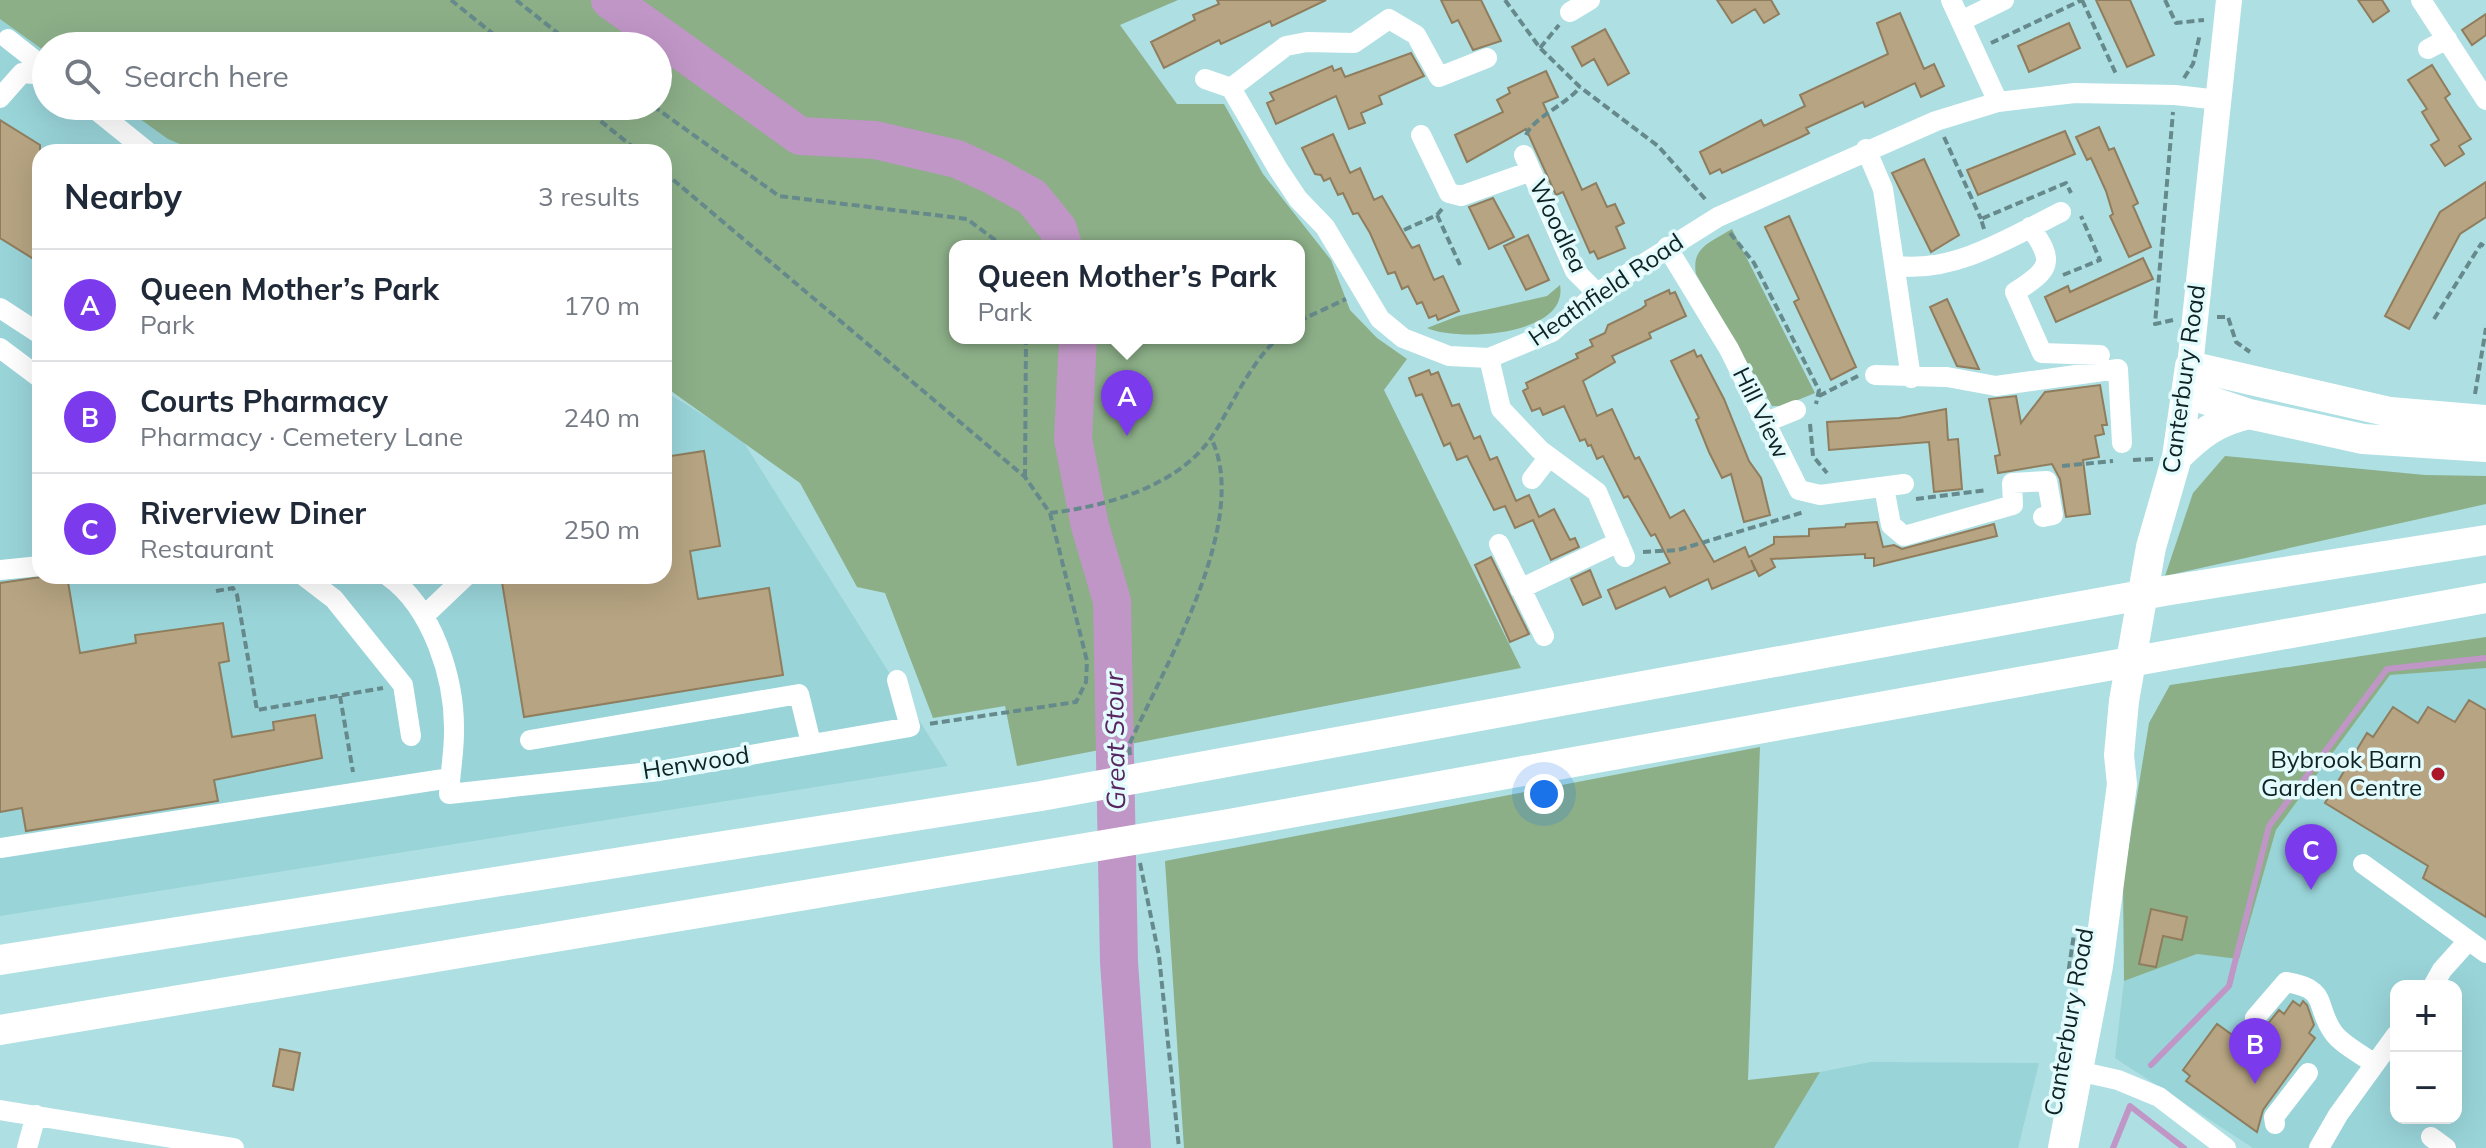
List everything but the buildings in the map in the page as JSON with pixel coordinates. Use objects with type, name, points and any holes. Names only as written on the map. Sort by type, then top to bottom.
[{"type":"highway","points":[[2188,379],[2390,412],[2480,412]]},
{"type":"highway","points":[[2188,379],[2249,414],[2363,439],[2486,447]]},
{"type":"highway","name":"Canterbury Road","points":[[2063,1148],[2073,1070],[2122,784],[2119,755],[2124,701],[2151,547],[2177,457],[2188,379]]},
{"type":"highway","points":[[2177,457],[2212,426],[2249,414]]},
{"type":"highway","points":[[0,960],[1219,766],[2164,591],[2486,540]]},
{"type":"highway","points":[[0,1030],[1051,851],[1229,824],[2486,598]]},
{"type":"highway","name":"Canterbury Road","points":[[2045,1148],[2073,1070]]},
{"type":"main road","name":"Canterbury Road","points":[[2188,379],[2219,100],[2216,13]]},
{"type":"street","points":[[1570,12],[1590,0]]},
{"type":"street","points":[[1951,0],[1998,102]]},
{"type":"street","points":[[1961,21],[2004,0]]},
{"type":"street","points":[[2421,0],[2486,100]]},
{"type":"street","points":[[1205,79],[1231,88],[1286,46],[1307,42],[1354,43],[1389,19],[1416,35],[1439,77],[1487,58]]},
{"type":"street","points":[[8,39],[32,60]]},
{"type":"street","points":[[2428,49],[2447,39]]},
{"type":"street","points":[[0,98],[22,73],[32,73]]},
{"type":"street","name":"Heathfield Road","points":[[1231,88],[1278,169],[1298,199],[1325,227],[1380,319],[1403,338],[1449,356],[1489,358],[1552,332],[1597,293],[1718,217],[1866,149],[1936,121],[1998,102],[2075,93],[2175,95],[2219,100]]},
{"type":"street","points":[[108,120],[138,144]]},
{"type":"street","points":[[1421,135],[1453,194],[1461,196],[1528,163]]},
{"type":"street","points":[[1866,149],[1883,189],[1897,266],[1911,378]]},
{"type":"street","name":"Woodlea","points":[[1528,163],[1575,271],[1597,293]]},
{"type":"street","points":[[1897,266],[1925,269],[1983,250],[2061,212]]},
{"type":"street","points":[[2030,227],[2046,248],[2047,264],[2041,275],[2015,292],[2042,353],[2100,355]]},
{"type":"street","name":"Hill View","points":[[1667,247],[1729,349],[1799,490],[1820,495],[1894,485],[1891,525],[1904,536],[2013,505],[2012,483],[2047,481],[2053,515],[2043,517]]},
{"type":"street","points":[[0,308],[32,329]]},
{"type":"street","points":[[0,348],[32,372]]},
{"type":"street","points":[[1489,358],[1501,409],[1518,431],[1597,492],[1622,550],[1520,589]]},
{"type":"street","points":[[1875,375],[1947,377],[1996,386],[2118,369],[2122,443]]},
{"type":"street","points":[[1766,422],[1807,411]]},
{"type":"street","points":[[1532,479],[1549,457]]},
{"type":"street","points":[[1499,544],[1544,636]]},
{"type":"street","points":[[0,570],[32,567]]},
{"type":"street","points":[[314,584],[334,599],[403,685],[411,736]]},
{"type":"street","points":[[0,848],[450,778],[454,729],[448,684],[425,615],[407,589],[400,584]]},
{"type":"street","points":[[425,615],[458,584]]},
{"type":"street","points":[[897,680],[910,727]]},
{"type":"street","points":[[530,740],[799,694],[811,743]]},
{"type":"street","name":"Henwood","points":[[450,778],[449,794],[659,771],[910,727]]},
{"type":"street","points":[[2363,864],[2422,903],[2486,953]]},
{"type":"street","points":[[2436,980],[2468,941]]},
{"type":"street","points":[[2255,1018],[2286,982],[2303,985],[2319,997],[2333,1033],[2373,1063]]},
{"type":"street","points":[[2319,1148],[2373,1063],[2390,1042]]},
{"type":"street","points":[[2073,1070],[2118,1080],[2159,1097],[2226,1148]]},
{"type":"street","points":[[2275,1124],[2274,1117],[2308,1073]]},
{"type":"street","points":[[0,1110],[234,1148]]},
{"type":"street","points":[[27,1148],[36,1115]]},
{"type":"street","points":[[120,1129],[144,1148]]},
{"type":"path","points":[[451,0],[491,32]]},
{"type":"path","points":[[516,0],[556,32]]},
{"type":"path","points":[[1505,0],[1540,48],[1580,87],[1658,146],[1678,165],[1754,263],[1819,390],[1819,396],[1807,411]]},
{"type":"path","points":[[1974,50],[2082,0],[2126,95]]},
{"type":"path","points":[[2165,0],[2176,23],[2216,13]]},
{"type":"path","points":[[1540,48],[1570,12]]},
{"type":"path","points":[[2155,324],[2175,95],[2216,13]]},
{"type":"path","points":[[1528,163],[1523,146],[1529,129],[1563,105],[1580,87]]},
{"type":"path","points":[[599,120],[629,144]]},
{"type":"path","points":[[672,120],[779,196],[967,219],[995,240]]},
{"type":"path","points":[[1936,121],[1981,219]]},
{"type":"path","points":[[672,179],[1025,477],[1050,513],[1087,661],[1086,682],[1076,702],[910,727]]},
{"type":"path","points":[[1404,230],[1437,215],[1453,194]]},
{"type":"path","points":[[1437,215],[1460,265]]},
{"type":"path","points":[[2434,319],[2481,244],[2486,248]]},
{"type":"path","points":[[1305,318],[1363,291]]},
{"type":"path","points":[[2194,316],[2228,317],[2236,342],[2253,355]]},
{"type":"path","points":[[2480,412],[2486,328]]},
{"type":"path","points":[[1025,477],[1026,344]]},
{"type":"path","points":[[1050,513],[1129,495],[1171,476],[1211,438],[1262,353],[1272,344]]},
{"type":"path","points":[[1841,492],[1838,482],[1813,456],[1807,411],[1819,396],[1870,369],[1875,375]]},
{"type":"path","points":[[1150,698],[1214,553],[1222,500],[1221,459],[1211,438]]},
{"type":"path","points":[[1622,550],[1678,550],[1818,510]]},
{"type":"path","points":[[216,591],[233,588],[237,595],[257,710],[403,685]]},
{"type":"path","points":[[340,696],[356,794]]},
{"type":"path","points":[[2065,994],[2075,933]]},
{"type":"path","points":[[1159,956],[1179,1148]]},
{"type":"shaded area","points":[[0,18],[32,37],[32,120],[202,120],[249,144],[32,144],[32,584],[672,584],[672,396],[741,438],[948,766],[0,916]]},
{"type":"shaded area","points":[[2486,667],[2486,1148],[2253,1148],[2115,1058],[2124,981],[2197,954],[2239,958],[2276,830],[2390,675]]},
{"type":"shaded area","points":[[1871,1062],[2039,1063],[2018,1148],[1774,1148],[1820,1072]]},
{"type":"green space","points":[[0,0],[1178,0],[1120,25],[1177,104],[1224,104],[1263,174],[1331,260],[1350,310],[1377,338],[1407,359],[1384,390],[1521,668],[1017,766],[1005,706],[933,718],[885,593],[857,587],[800,483],[672,392],[672,144],[180,144],[142,120],[672,120],[672,32],[32,32],[32,42],[0,19]]},
{"type":"green space","points":[[1732,229],[1815,393],[1783,406],[1772,406],[1696,274],[1697,257],[1704,246]]},
{"type":"green space","points":[[1560,285],[1558,302],[1547,315],[1530,325],[1485,334],[1442,332],[1427,328],[1458,316],[1547,296]]},
{"type":"green space","points":[[2225,456],[2425,475],[2486,476],[2486,504],[2165,576],[2193,493]]},
{"type":"green space","points":[[2486,637],[2486,668],[2390,675],[2276,830],[2239,959],[2197,954],[2124,981],[2123,881],[2149,723],[2170,685]],"holes":[[[2151,910],[2187,917],[2163,936],[2156,967],[2139,964]]]},
{"type":"green space","points":[[1760,747],[1748,1080],[1820,1072],[1774,1148],[1184,1148],[1165,861]]},
{"type":"waterway","name":"Great Stour","points":[[610,0],[655,32]]},
{"type":"waterway","name":"Great Stour","points":[[672,44],[800,136],[875,140],[957,159],[994,176],[1032,197],[1058,229],[1061,240]]},
{"type":"waterway","name":"Great Stour","points":[[1078,344],[1073,439],[1090,526],[1112,601],[1119,962],[1132,1148]]},
{"type":"waterway","points":[[2151,1065],[2229,986],[2269,826],[2387,669],[2486,658]]},
{"type":"waterway","points":[[2113,1148],[2130,1106],[2184,1148]]},
{"type":"place","name":"Queen Mother’s Park","points":[[1127,436]]},
{"type":"place","name":"Bybrook Barn Garden Centre","points":[[2438,774]]},
{"type":"place","name":"Riverview Diner","points":[[2311,890]]},
{"type":"place","name":"Courts Pharmacy","points":[[2255,1084]]}]
